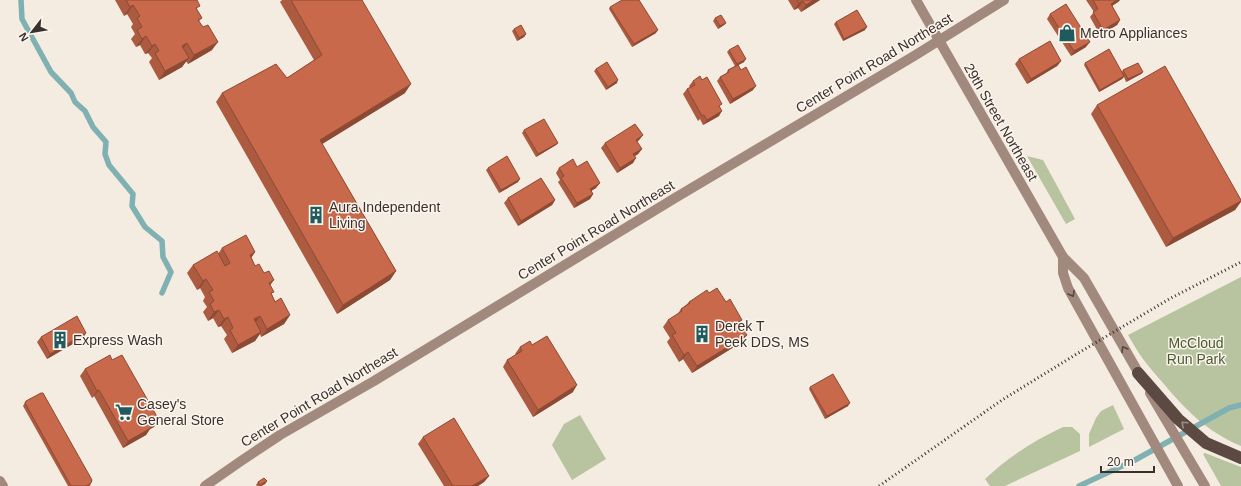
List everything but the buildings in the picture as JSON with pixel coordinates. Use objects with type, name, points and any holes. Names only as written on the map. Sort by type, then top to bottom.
[{"type":"highway","points":[[1138,373],[1161,405],[1206,444],[1241,458]]},
{"type":"main road","name":"29th Street Northeast","points":[[916,0],[1063,257],[1084,278],[1138,373]]},
{"type":"main road","name":"Center Point Road Northeast","points":[[205,486],[280,435],[374,381],[675,198],[939,41],[1004,0]]},
{"type":"main road","name":"29th Street Northeast","points":[[1063,257],[1064,273],[1068,288],[1178,486]]},
{"type":"main road","points":[[1161,405],[1205,486]]},
{"type":"main road","points":[[0,481],[3,486]]},
{"type":"green space","points":[[1027,156],[1043,160],[1075,219],[1066,224]]},
{"type":"green space","name":"McCloud Run Park","points":[[1241,277],[1241,446],[1217,434],[1189,411],[1148,365],[1128,335]]},
{"type":"green space","points":[[1113,405],[1124,429],[1089,447],[1089,434],[1096,418],[1101,411]]},
{"type":"green space","points":[[580,415],[606,459],[572,480],[552,445],[564,424]]},
{"type":"green space","points":[[1063,427],[1072,427],[1080,434],[1080,451],[1005,486],[990,486],[985,479],[1003,463],[1032,443]]},
{"type":"green space","points":[[1205,453],[1241,467],[1241,486],[1221,486],[1203,454]]},
{"type":"waterway","points":[[21,0],[22,19],[51,72],[71,93],[75,102],[85,111],[93,127],[106,142],[105,154],[109,165],[133,194],[132,206],[145,227],[162,241],[163,257],[171,272],[162,293]]},
{"type":"waterway","points":[[1079,486],[1135,460],[1229,408],[1241,405]]},
{"type":"railway","points":[[879,486],[1002,400],[1171,298],[1241,262]]},
{"type":"place","name":"Metro Appliances","points":[[1067,33]]},
{"type":"place","name":"Aura Independent Living","points":[[316,215]]},
{"type":"place","name":"Derek T Peek DDS, MS","points":[[702,334]]},
{"type":"place","name":"Express Wash","points":[[60,340]]},
{"type":"place","name":"Casey's General Store","points":[[124,412]]}]
